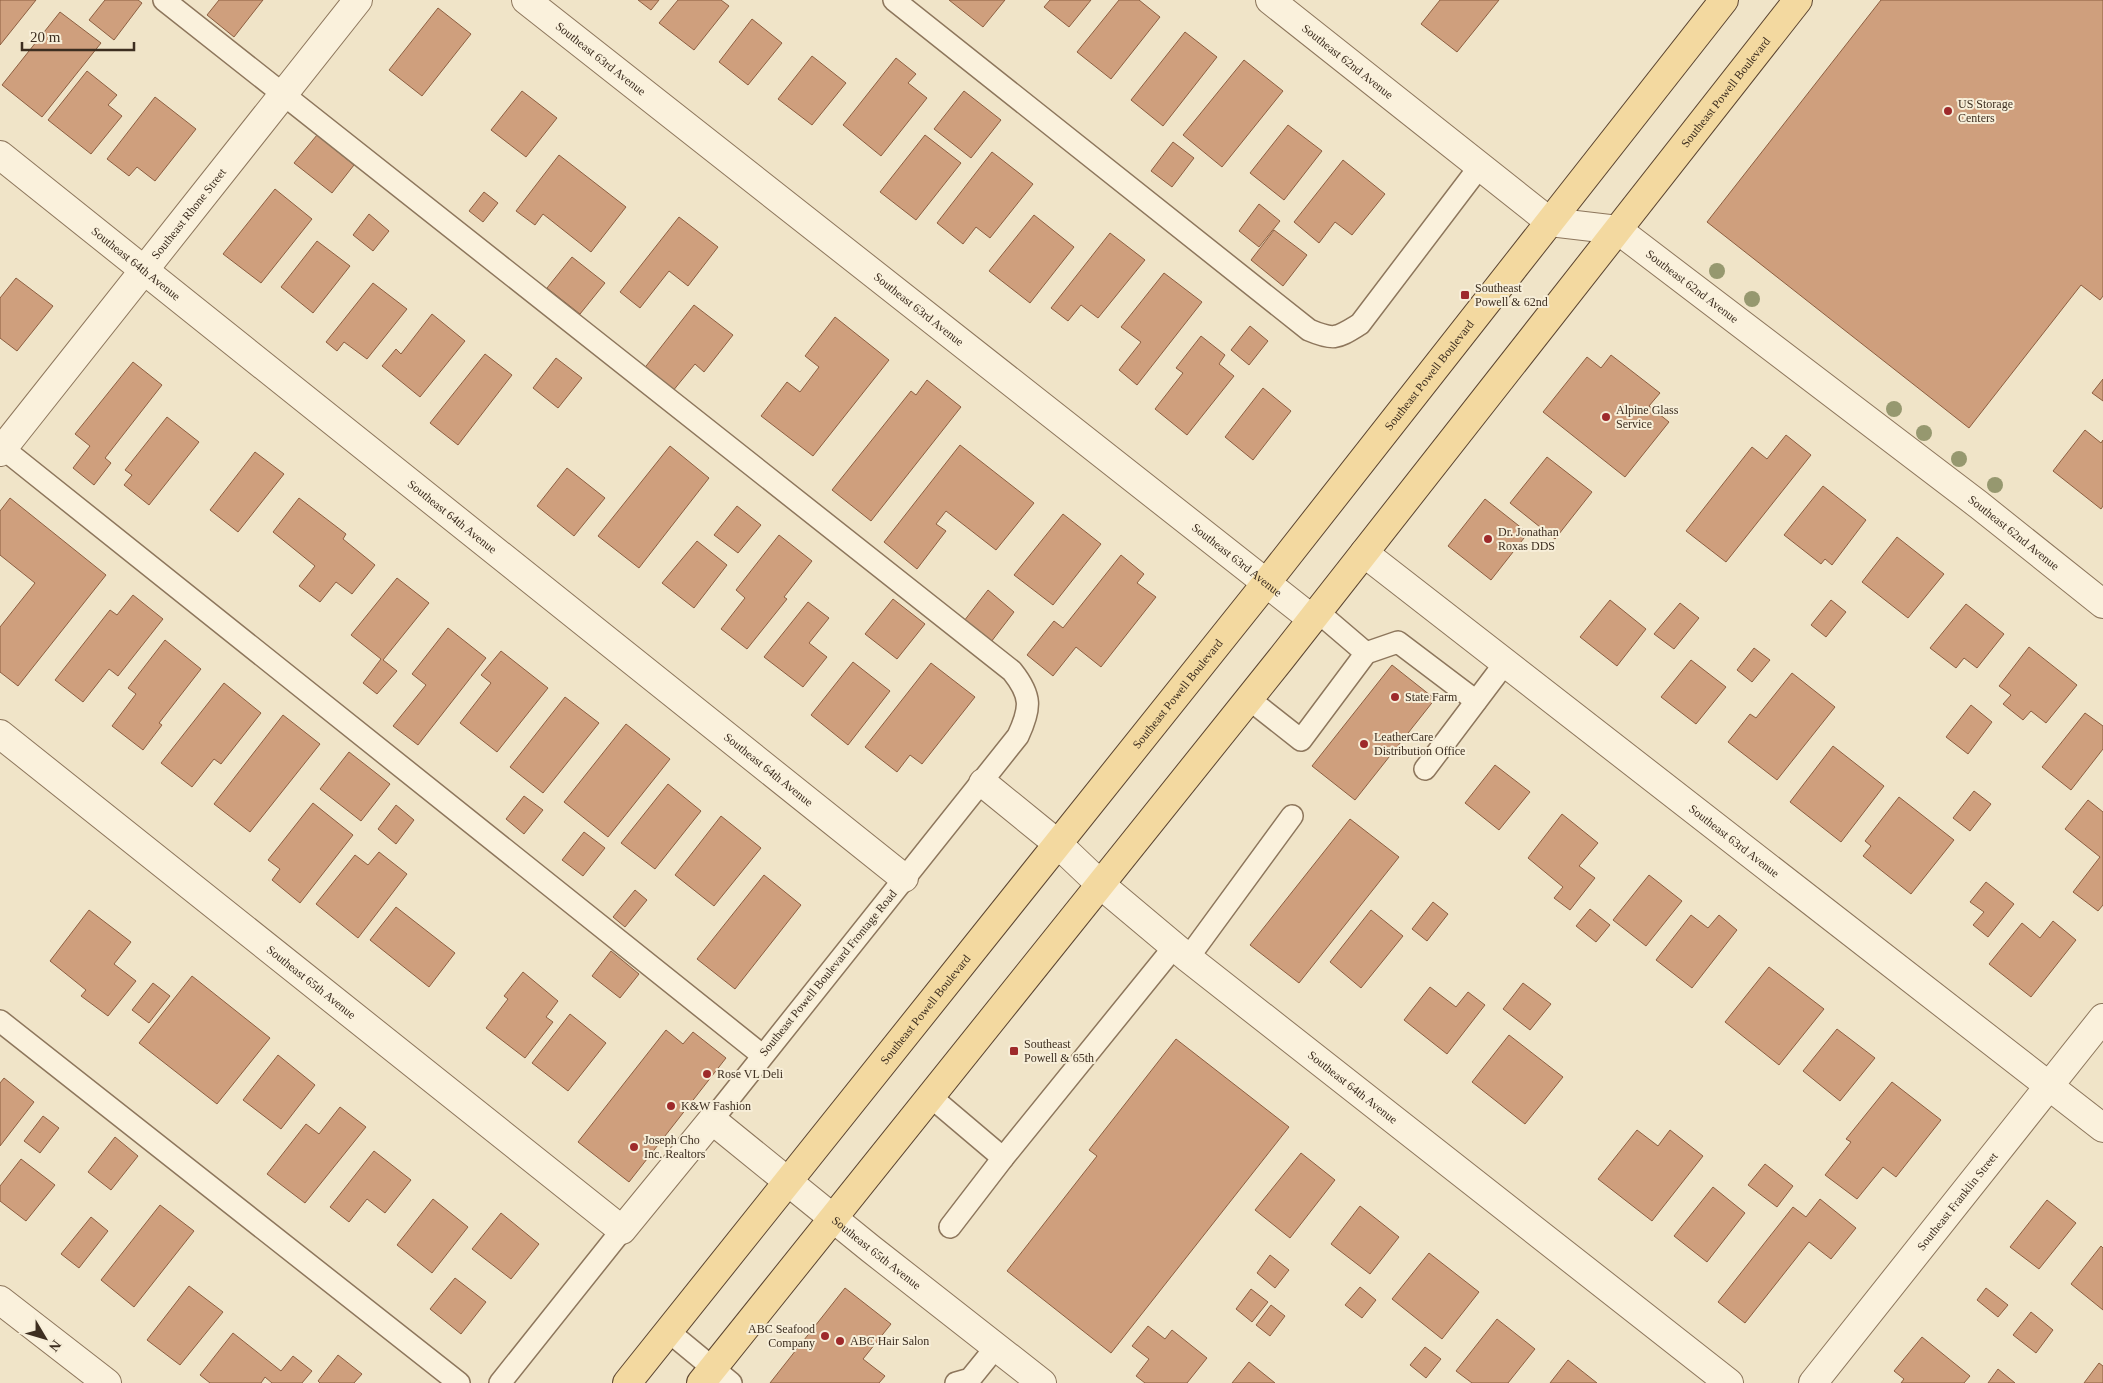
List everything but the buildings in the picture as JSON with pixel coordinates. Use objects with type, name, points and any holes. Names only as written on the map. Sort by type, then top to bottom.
[{"type":"main road","name":"Southeast Powell Boulevard","points":[[627,1383],[1267,582],[1724,0]]},
{"type":"main road","name":"Southeast Powell Boulevard","points":[[715,1378],[834,1219],[1249,699],[1798,0]]},
{"type":"street","name":"Southeast Rhone Street","points":[[1,449],[358,0]]},
{"type":"street","name":"Southeast 63rd Avenue","points":[[526,0],[1267,582],[1315,615]]},
{"type":"street","name":"Southeast 62nd Avenue","points":[[1270,0],[1550,222]]},
{"type":"street","name":"Southeast 64th Avenue","points":[[0,155],[904,878]]},
{"type":"street","points":[[1550,222],[1618,230]]},
{"type":"street","name":"Southeast 62nd Avenue","points":[[1618,230],[1971,500],[2103,604]]},
{"type":"street","name":"Southeast 63rd Avenue","points":[[1364,553],[2103,1128]]},
{"type":"street","name":"Southeast 65th Avenue","points":[[0,734],[622,1230]]},
{"type":"street","name":"Southeast 64th Avenue","points":[[983,783],[1058,844],[1101,885],[1181,952],[1729,1383]]},
{"type":"street","name":"Southeast Franklin Street","points":[[1813,1383],[2103,1018]]},
{"type":"street","name":"Southeast 65th Avenue","points":[[712,1120],[1042,1383]]},
{"type":"street","name":"Southeast Powell Boulevard Frontage Road","points":[[622,1230],[712,1120]]},
{"type":"street","points":[[0,1300],[106,1383]]},
{"type":"lane","name":"Southeast Powell Boulevard Frontage Road","points":[[164,0],[1012,671],[1024,686],[1028,702],[1026,719],[1018,736],[983,783],[904,878],[712,1120]]},
{"type":"lane","points":[[894,0],[1309,330],[1326,337],[1338,337],[1360,324],[1480,166]]},
{"type":"lane","points":[[1,449],[762,1056]]},
{"type":"lane","points":[[1315,615],[1366,653]]},
{"type":"lane","points":[[1249,699],[1301,740],[1366,653],[1398,642],[1476,702]]},
{"type":"lane","points":[[1425,769],[1506,663]]},
{"type":"lane","points":[[950,1227],[1003,1158],[1181,952],[1292,816]]},
{"type":"lane","points":[[0,1021],[458,1383]]},
{"type":"lane","points":[[931,1098],[1003,1158]]},
{"type":"lane","name":"Southeast Powell Boulevard Frontage Road","points":[[500,1383],[622,1230]]},
{"type":"lane","points":[[668,1331],[715,1378]]},
{"type":"lane","points":[[956,1383],[970,1379],[996,1347]]},
{"type":"place","name":"US Storage Centers","points":[[1948,111]]},
{"type":"place","name":"Southeast Powell & 62nd","points":[[1465,295]]},
{"type":"place","name":"Alpine Glass Service","points":[[1606,417]]},
{"type":"place","name":"Dr. Jonathan Roxas DDS","points":[[1488,539]]},
{"type":"place","name":"State Farm","points":[[1395,697]]},
{"type":"place","name":"LeatherCare Distribution Office","points":[[1364,744]]},
{"type":"place","name":"Southeast Powell & 65th","points":[[1014,1051]]},
{"type":"place","name":"Rose VL Deli","points":[[707,1074]]},
{"type":"place","name":"K&W Fashion","points":[[671,1106]]},
{"type":"place","name":"Joseph Cho Inc. Realtors","points":[[634,1147]]},
{"type":"place","name":"ABC Seafood Company","points":[[825,1336]]},
{"type":"place","name":"ABC Hair Salon","points":[[840,1341]]}]
